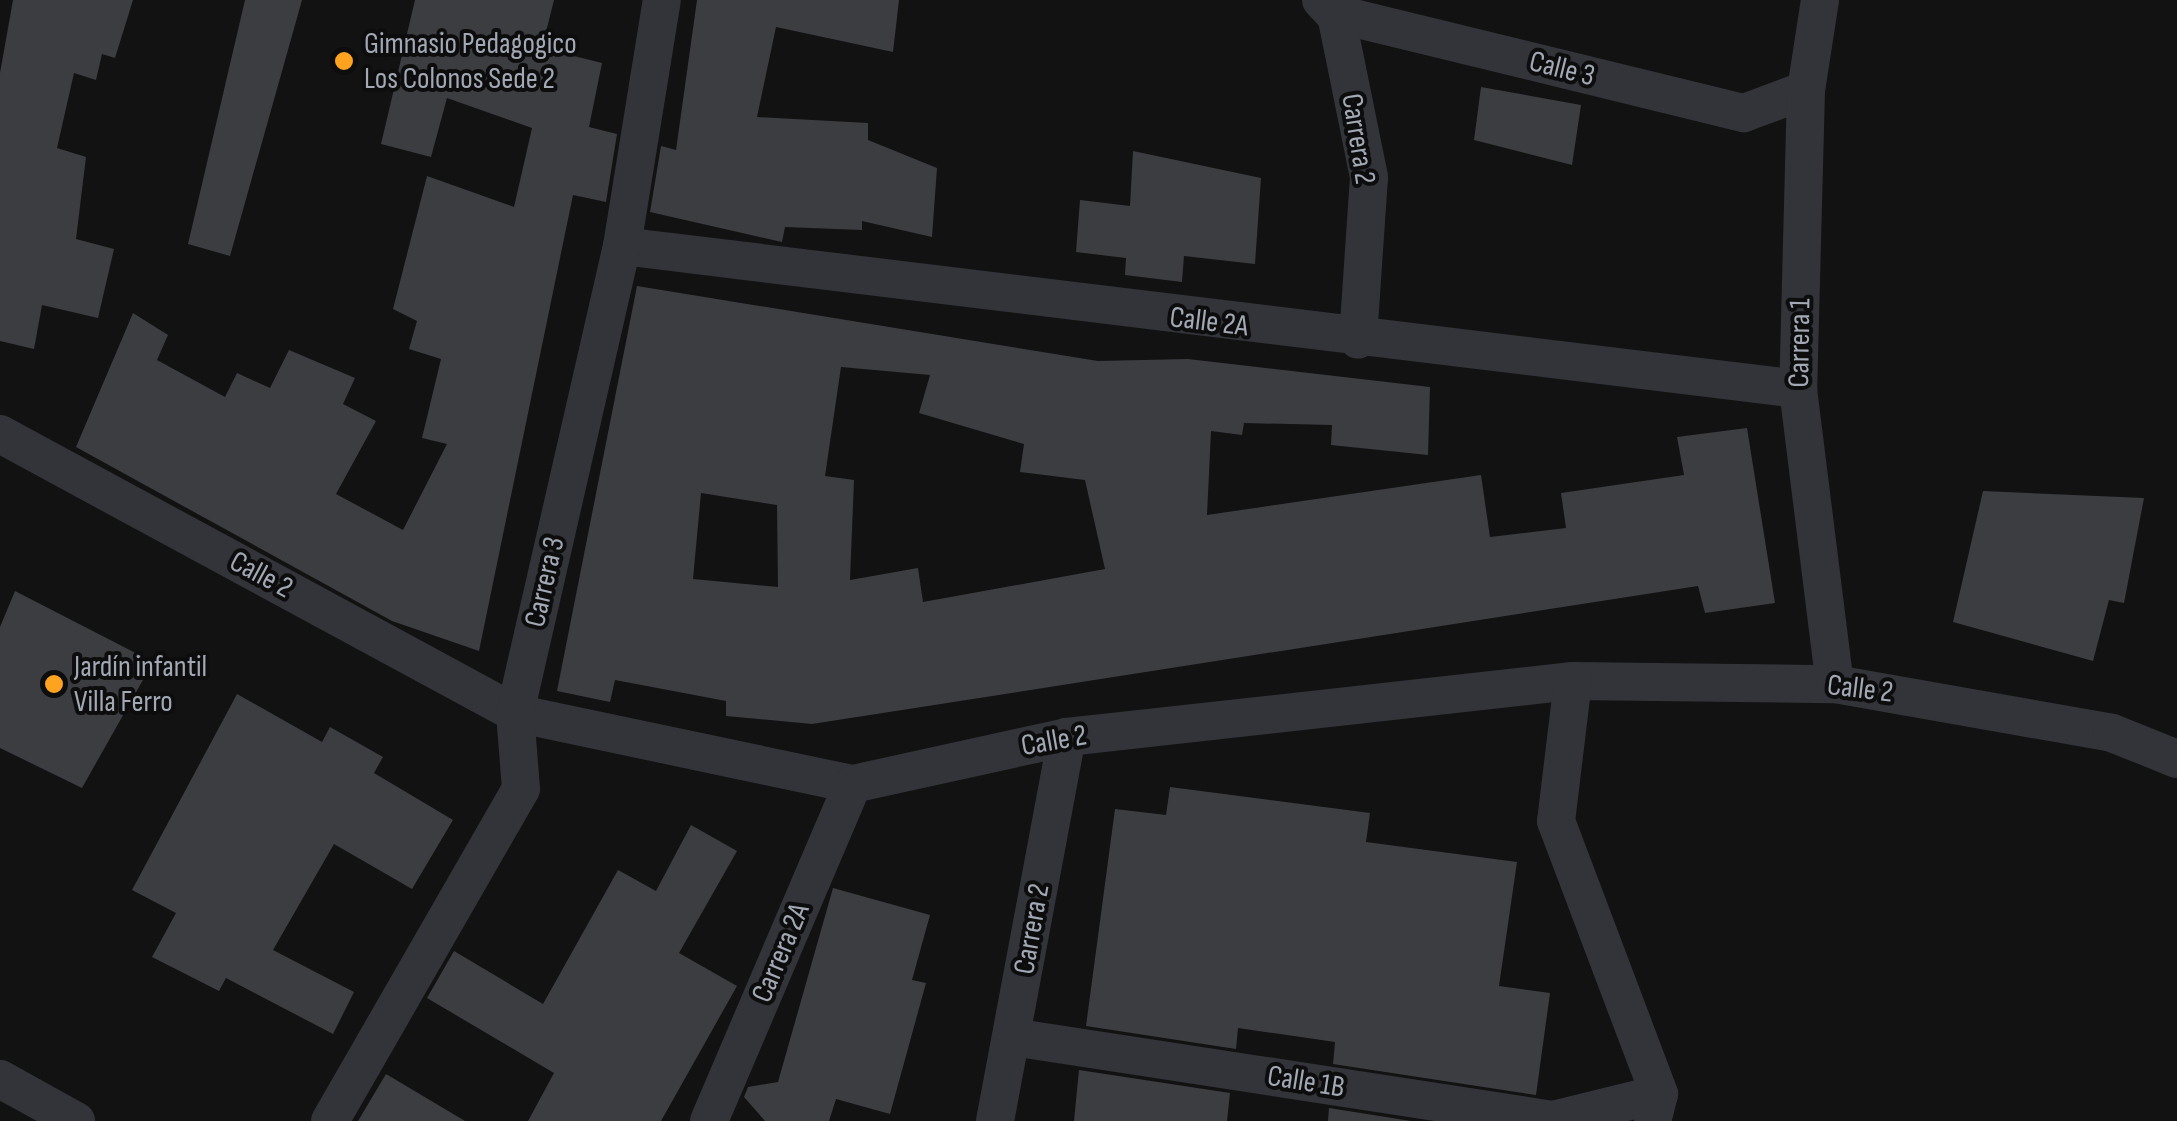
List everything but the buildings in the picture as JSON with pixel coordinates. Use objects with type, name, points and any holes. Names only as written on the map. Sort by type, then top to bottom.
[{"type":"street","name":"Carrera 3","points":[[330,1121],[520,789],[515,713],[622,246],[662,0]]},
{"type":"street","name":"Carrera 1","points":[[1820,0],[1806,90],[1798,389],[1836,684]]},
{"type":"street","name":"Calle 3","points":[[1329,4],[1744,113],[1806,90]]},
{"type":"street","name":"Carrera 2","points":[[1329,4],[1369,177],[1358,340]]},
{"type":"street","name":"Calle 2A","points":[[622,246],[1358,340],[1798,389]]},
{"type":"street","name":"Calle 2","points":[[0,434],[515,713],[853,784],[1067,737],[1574,681],[1836,684],[2112,733],[2177,759]]},
{"type":"street","points":[[1574,681],[1556,821],[1655,1108]]},
{"type":"street","name":"Carrera 2","points":[[995,1121],[1067,737]]},
{"type":"street","name":"Carrera 2A","points":[[709,1121],[853,784]]},
{"type":"street","name":"Calle 1B","points":[[1012,1037],[1553,1120],[1655,1108]]},
{"type":"street","points":[[0,1079],[76,1121]]},
{"type":"place","name":"Gimnasio Pedagogico Los Colonos Sede 2","points":[[344,61]]},
{"type":"place","name":"Jardín infantil Villa Ferro","points":[[54,684]]}]
